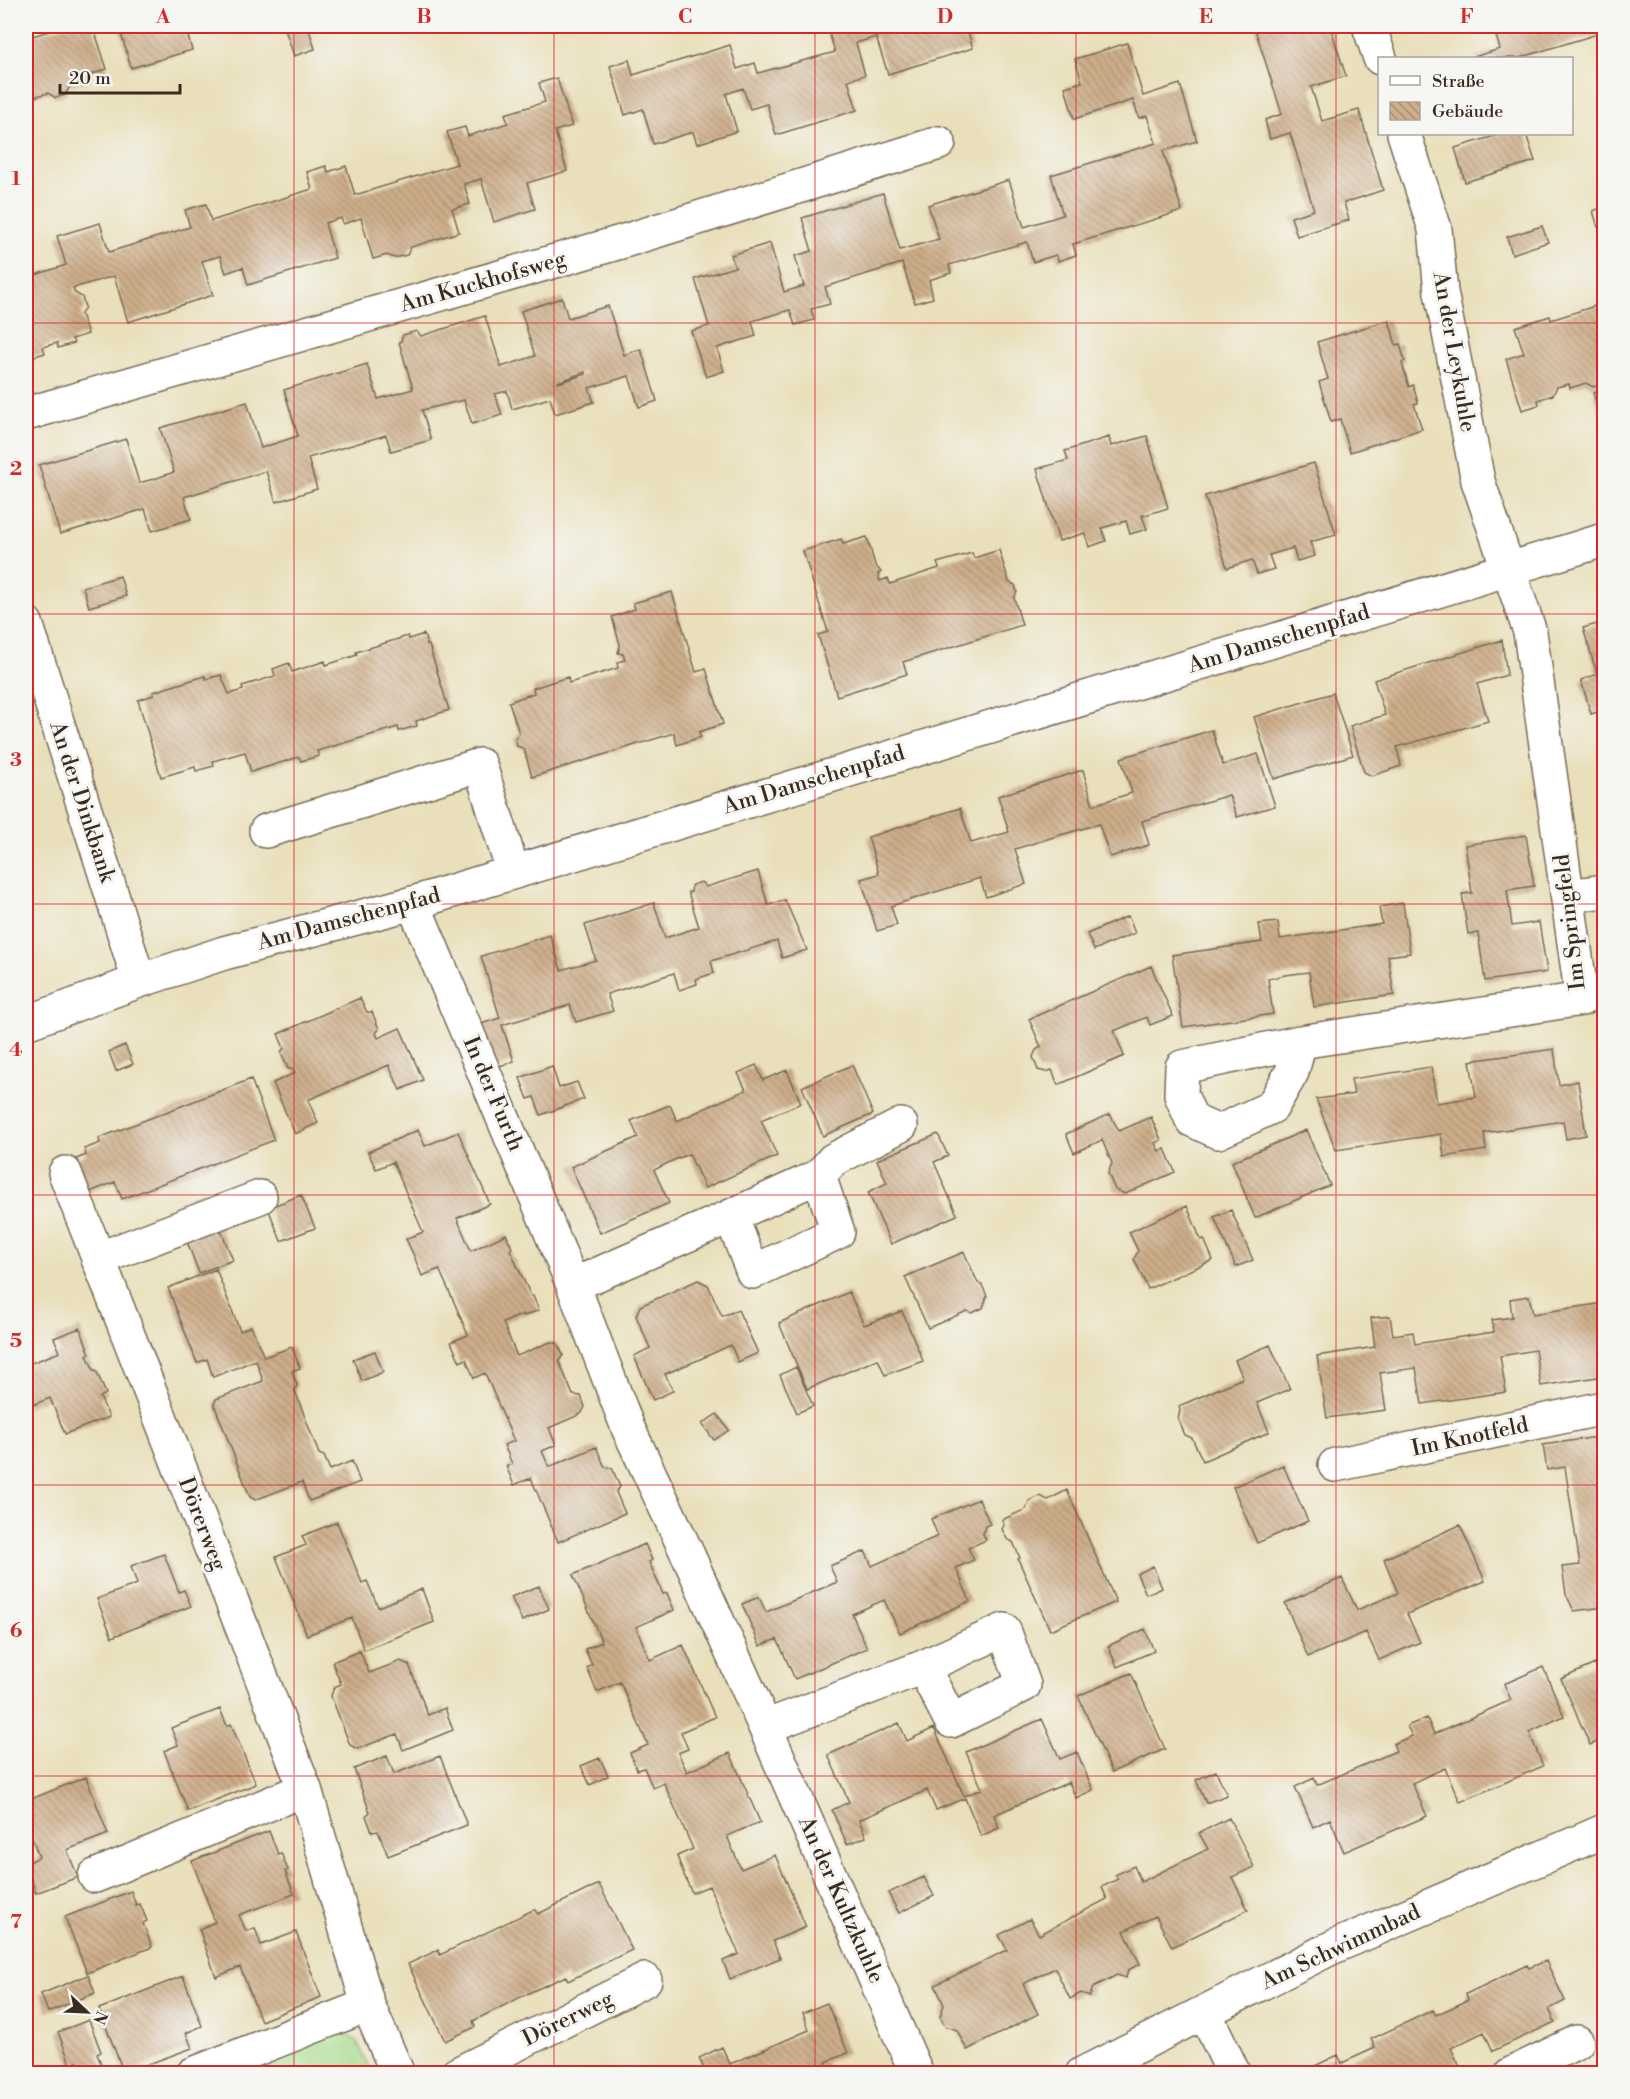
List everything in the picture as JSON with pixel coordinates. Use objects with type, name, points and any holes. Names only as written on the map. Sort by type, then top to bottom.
[{"type":"street","points":[[1369,26],[1380,57]]},
{"type":"street","name":"An der Leykuhle","points":[[1404,135],[1435,229],[1441,292],[1478,481],[1509,569]]},
{"type":"street","name":"Am Kuckhofsweg","points":[[26,414],[621,242],[939,143]]},
{"type":"street","name":"Am Damschenpfad","points":[[26,1023],[139,981],[224,953],[413,903],[1605,540]]},
{"type":"street","name":"Im Springfeld","points":[[1300,1042],[1582,999],[1530,632],[1509,569]]},
{"type":"street","name":"An der Dinkbank","points":[[26,623],[30,656],[139,981]]},
{"type":"street","points":[[266,831],[480,765],[513,872]]},
{"type":"street","points":[[1568,896],[1605,891]]},
{"type":"street","name":"In der Furth","points":[[413,903],[573,1285],[628,1428],[688,1555]]},
{"type":"street","points":[[573,1285],[819,1176],[833,1160],[901,1125]]},
{"type":"street","name":"Dörerweg","points":[[65,1173],[305,1789],[368,2005],[398,2073]]},
{"type":"street","points":[[731,1216],[753,1272],[838,1232],[819,1176]]},
{"type":"street","points":[[98,1259],[260,1197]]},
{"type":"street","name":"Im Knotfeld","points":[[1335,1465],[1605,1408]]},
{"type":"street","name":"An der Kultzkuhle","points":[[688,1555],[916,2073]]},
{"type":"street","points":[[765,1727],[923,1668]]},
{"type":"street","points":[[95,1876],[305,1789]]},
{"type":"street","name":"Am Schwimmbad","points":[[1082,2073],[1331,1948],[1605,1831]]},
{"type":"street","name":"Dörerweg","points":[[457,2073],[645,1980]]},
{"type":"street","points":[[192,2073],[368,2005]]},
{"type":"street","points":[[1205,2013],[1233,2073]]},
{"type":"street","points":[[1511,2073],[1577,2042]]},
{"type":"green space","points":[[335,2029],[357,2041],[371,2073],[222,2074]]},
{"type":"building","points":[[65,26],[93,26],[107,69],[86,76],[87,81],[70,86],[65,95],[56,98],[48,93],[30,98],[26,83],[26,38]]},
{"type":"building","points":[[119,26],[185,26],[192,50],[131,68]]},
{"type":"building","points":[[284,26],[308,26],[315,49],[294,56]]},
{"type":"building","points":[[842,26],[966,26],[973,48],[888,74],[876,37],[856,43],[865,75],[848,80],[857,110],[776,135],[767,104],[750,109],[743,88],[726,94],[737,131],[697,144],[693,132],[653,144],[643,109],[625,115],[610,66],[629,60],[633,75],[730,45],[737,69],[755,63],[758,73],[835,52],[828,30]]},
{"type":"building","points":[[1254,26],[1330,26],[1346,76],[1311,87],[1322,121],[1359,110],[1383,190],[1344,203],[1349,220],[1297,236],[1291,217],[1314,210],[1290,133],[1270,139],[1265,120],[1282,114]]},
{"type":"building","points":[[1493,26],[1604,26],[1604,32],[1522,57],[1473,57],[1500,49]]},
{"type":"building","points":[[1127,43],[1143,96],[1180,84],[1197,141],[1163,151],[1182,211],[1073,244],[1076,255],[1058,261],[1056,255],[1033,262],[1027,242],[949,265],[951,273],[929,280],[933,298],[915,303],[902,263],[825,287],[830,304],[811,309],[814,320],[795,325],[790,310],[752,321],[756,336],[717,348],[724,371],[706,377],[691,331],[709,326],[695,279],[735,267],[731,255],[770,243],[784,292],[804,286],[795,256],[812,251],[802,218],[883,193],[900,250],[939,239],[928,205],[1009,180],[1024,227],[1063,215],[1051,175],[1156,143],[1147,116],[1139,118],[1133,100],[1074,119],[1065,87],[1082,82],[1075,59]]},
{"type":"building","points":[[557,78],[572,126],[555,131],[567,171],[527,183],[535,209],[494,222],[481,179],[464,184],[470,204],[452,209],[459,232],[411,247],[407,255],[394,258],[387,255],[373,259],[361,218],[343,224],[341,218],[325,223],[335,258],[248,285],[243,267],[226,273],[220,256],[202,261],[213,295],[128,322],[114,276],[73,288],[75,293],[82,297],[85,307],[81,314],[88,334],[72,339],[74,343],[58,348],[57,343],[43,347],[45,353],[32,357],[30,351],[26,353],[26,278],[66,265],[57,236],[100,223],[109,252],[190,227],[185,210],[206,204],[211,221],[312,189],[307,172],[326,166],[328,172],[346,166],[355,195],[457,164],[447,132],[465,127],[468,136],[508,123],[505,114],[545,102],[539,83]]},
{"type":"building","points":[[1498,135],[1526,135],[1535,161],[1465,182],[1455,148]]},
{"type":"building","points":[[1604,207],[1604,225],[1598,227],[1593,211]]},
{"type":"building","points":[[1542,226],[1548,242],[1512,254],[1507,237]]},
{"type":"building","points":[[562,298],[568,318],[608,306],[624,355],[641,349],[657,401],[639,407],[629,376],[589,388],[594,402],[555,414],[550,398],[512,409],[507,391],[495,394],[502,415],[472,424],[464,400],[422,410],[431,440],[391,451],[386,435],[308,458],[317,489],[276,502],[266,471],[184,497],[191,519],[152,531],[145,509],[60,534],[39,465],[126,439],[139,483],[157,478],[174,472],[160,428],[247,402],[261,448],[298,436],[284,390],[367,364],[378,399],[413,389],[399,342],[403,335],[416,331],[421,336],[485,316],[501,367],[535,356],[521,311]],"holes":[[[585,372],[586,374],[558,383]]]},
{"type":"building","points":[[1604,303],[1604,384],[1593,387],[1586,383],[1570,388],[1569,384],[1557,387],[1553,395],[1538,400],[1539,405],[1522,410],[1506,359],[1524,353],[1515,327],[1550,316],[1551,320]]},
{"type":"building","points":[[1389,320],[1396,345],[1400,344],[1405,361],[1402,363],[1409,387],[1413,385],[1418,403],[1414,404],[1422,429],[1350,452],[1340,419],[1331,422],[1319,382],[1328,379],[1317,342]]},
{"type":"building","points":[[1604,390],[1604,424],[1603,425],[1593,393]]},
{"type":"building","points":[[1147,436],[1168,508],[1142,516],[1147,529],[1130,534],[1126,521],[1102,528],[1106,541],[1089,547],[1085,533],[1059,541],[1037,469],[1068,460],[1065,451],[1109,437],[1111,446]]},
{"type":"building","points":[[1314,463],[1336,535],[1310,542],[1315,556],[1297,561],[1293,548],[1269,555],[1274,569],[1257,574],[1252,560],[1227,568],[1205,496]]},
{"type":"building","points":[[867,537],[875,565],[881,572],[878,574],[880,581],[888,578],[890,584],[939,568],[937,563],[972,553],[974,558],[999,550],[1009,582],[1015,585],[1017,592],[1014,598],[1022,625],[903,662],[907,674],[837,696],[818,635],[828,632],[803,551],[841,539],[843,544]]},
{"type":"building","points":[[120,576],[126,596],[89,607],[83,587]]},
{"type":"building","points":[[672,592],[696,672],[706,669],[723,724],[699,732],[701,737],[677,745],[674,733],[532,777],[524,749],[517,746],[515,739],[519,733],[509,702],[534,693],[533,688],[568,677],[569,683],[618,668],[617,662],[625,660],[623,654],[618,653],[620,645],[612,617],[635,609],[633,603]]},
{"type":"building","points":[[1604,622],[1604,710],[1591,714],[1581,680],[1597,674],[1583,628]]},
{"type":"building","points":[[424,634],[449,710],[416,721],[417,726],[399,731],[398,727],[317,751],[319,756],[301,761],[299,757],[251,772],[245,752],[213,761],[214,766],[196,771],[195,767],[161,777],[138,700],[154,695],[153,692],[205,676],[206,679],[221,675],[229,694],[243,690],[242,686],[275,676],[273,669],[289,663],[292,672],[325,661],[326,665],[357,655],[356,652],[408,636],[409,639]]},
{"type":"building","points":[[1502,640],[1507,675],[1477,684],[1488,721],[1397,747],[1401,766],[1372,776],[1364,772],[1350,726],[1385,715],[1374,680]]},
{"type":"building","points":[[1333,693],[1353,755],[1274,779],[1254,717]]},
{"type":"building","points":[[1212,730],[1223,765],[1258,754],[1275,806],[1237,817],[1229,795],[1142,821],[1149,845],[1110,857],[1099,824],[1015,849],[1026,884],[986,897],[980,878],[891,906],[897,925],[877,931],[861,879],[879,874],[868,837],[960,808],[971,843],[1009,832],[998,796],[1083,770],[1093,805],[1132,793],[1121,758]]},
{"type":"building","points":[[1526,835],[1534,886],[1507,890],[1512,926],[1539,922],[1547,972],[1485,981],[1478,933],[1468,934],[1465,915],[1462,894],[1472,893],[1465,845]]},
{"type":"building","points":[[758,871],[768,905],[785,900],[807,950],[782,958],[777,941],[711,961],[714,973],[696,979],[697,984],[679,990],[674,973],[607,994],[613,1011],[576,1022],[570,1005],[502,1025],[514,1061],[494,1068],[481,1024],[500,1018],[481,956],[550,935],[561,970],[596,960],[585,925],[654,903],[665,938],[699,927],[688,892],[691,892],[692,885],[701,882],[706,887]]},
{"type":"building","points":[[1403,903],[1410,953],[1388,956],[1394,995],[1314,1007],[1309,972],[1285,975],[1268,979],[1273,1014],[1183,1027],[1172,955],[1262,942],[1259,924],[1278,922],[1280,939],[1382,924],[1379,907]]},
{"type":"building","points":[[26,907],[31,923],[26,925]]},
{"type":"building","points":[[1128,916],[1135,933],[1094,950],[1087,934]]},
{"type":"building","points":[[1151,966],[1173,1016],[1150,1025],[1147,1017],[1114,1031],[1124,1056],[1058,1085],[1052,1070],[1046,1072],[1038,1070],[1033,1057],[1036,1050],[1041,1047],[1029,1019]]},
{"type":"building","points":[[360,998],[367,1012],[372,1012],[379,1029],[376,1033],[378,1038],[400,1028],[423,1080],[400,1090],[389,1065],[308,1100],[318,1123],[295,1134],[273,1083],[295,1073],[293,1069],[288,1069],[281,1052],[284,1048],[278,1034]]},
{"type":"building","points":[[125,1045],[133,1064],[116,1071],[109,1052]]},
{"type":"building","points":[[1554,1049],[1559,1085],[1578,1081],[1586,1135],[1566,1139],[1563,1121],[1484,1133],[1486,1150],[1444,1157],[1441,1134],[1336,1150],[1316,1099],[1354,1094],[1351,1079],[1431,1067],[1437,1103],[1476,1097],[1470,1061]]},
{"type":"building","points":[[756,1065],[763,1080],[787,1070],[801,1103],[761,1120],[777,1156],[705,1188],[689,1154],[674,1160],[654,1170],[669,1203],[600,1233],[571,1167],[638,1137],[631,1121],[670,1105],[677,1121],[746,1090],[738,1073]]},
{"type":"building","points":[[852,1065],[873,1114],[823,1136],[802,1087]]},
{"type":"building","points":[[552,1066],[559,1088],[577,1082],[584,1099],[541,1115],[534,1097],[528,1099],[520,1078]]},
{"type":"building","points":[[251,1079],[274,1140],[122,1199],[115,1182],[82,1195],[69,1162],[86,1155],[84,1149],[100,1143],[99,1138]]},
{"type":"building","points":[[1110,1114],[1119,1131],[1151,1117],[1161,1140],[1155,1143],[1159,1151],[1165,1149],[1175,1172],[1125,1194],[1115,1190],[1108,1173],[1112,1163],[1102,1140],[1074,1153],[1066,1134]]},
{"type":"building","points":[[418,1130],[425,1146],[458,1132],[490,1204],[457,1218],[471,1251],[506,1234],[512,1248],[510,1250],[539,1310],[503,1323],[517,1356],[550,1342],[557,1343],[563,1355],[559,1361],[573,1395],[581,1396],[585,1407],[581,1414],[549,1428],[556,1445],[542,1451],[549,1467],[596,1447],[605,1467],[612,1468],[620,1487],[616,1492],[625,1513],[558,1542],[531,1478],[514,1485],[506,1466],[512,1464],[504,1445],[514,1441],[485,1373],[474,1378],[466,1359],[460,1362],[451,1342],[468,1335],[439,1269],[422,1276],[406,1239],[423,1232],[393,1162],[376,1169],[368,1152]]},
{"type":"building","points":[[1306,1130],[1330,1185],[1255,1218],[1232,1162]]},
{"type":"building","points":[[938,1134],[948,1156],[934,1162],[957,1215],[891,1244],[868,1192],[887,1183],[877,1160]]},
{"type":"building","points":[[301,1195],[315,1228],[281,1241],[268,1208]]},
{"type":"building","points":[[1187,1206],[1201,1240],[1204,1239],[1213,1260],[1148,1289],[1134,1259],[1138,1251],[1129,1232]]},
{"type":"building","points":[[1231,1210],[1253,1260],[1236,1267],[1214,1217]]},
{"type":"building","points":[[219,1226],[233,1260],[199,1273],[186,1239]]},
{"type":"building","points":[[964,1252],[978,1283],[982,1285],[987,1296],[983,1308],[972,1313],[967,1311],[928,1328],[905,1277]]},
{"type":"building","points":[[216,1269],[240,1331],[251,1326],[264,1357],[292,1347],[300,1368],[292,1371],[297,1385],[295,1391],[319,1454],[324,1456],[330,1470],[352,1461],[360,1482],[309,1501],[302,1482],[255,1500],[250,1497],[214,1404],[216,1399],[263,1381],[256,1360],[213,1377],[207,1359],[197,1363],[168,1288]]},
{"type":"building","points":[[698,1280],[708,1285],[722,1316],[738,1310],[758,1353],[738,1362],[731,1345],[665,1374],[673,1391],[653,1400],[634,1356],[650,1348],[636,1316],[640,1306]]},
{"type":"building","points":[[849,1292],[864,1325],[902,1311],[923,1361],[885,1375],[878,1359],[807,1389],[779,1323]]},
{"type":"building","points":[[1529,1296],[1533,1314],[1604,1303],[1604,1376],[1541,1386],[1535,1350],[1500,1356],[1506,1392],[1422,1404],[1416,1368],[1380,1373],[1386,1410],[1327,1418],[1317,1356],[1375,1347],[1371,1318],[1390,1316],[1393,1335],[1413,1332],[1415,1344],[1494,1332],[1492,1320],[1512,1317],[1510,1299]]},
{"type":"building","points":[[80,1328],[90,1354],[87,1355],[106,1394],[100,1397],[109,1417],[65,1434],[50,1398],[28,1407],[26,1365],[60,1352],[54,1338]]},
{"type":"building","points":[[1270,1345],[1290,1389],[1257,1403],[1269,1432],[1203,1461],[1192,1438],[1185,1435],[1178,1419],[1179,1406],[1243,1378],[1235,1360]]},
{"type":"building","points":[[375,1351],[383,1372],[362,1381],[353,1359]]},
{"type":"building","points":[[796,1367],[813,1406],[797,1413],[780,1375]]},
{"type":"building","points":[[717,1414],[729,1430],[714,1440],[702,1424]]},
{"type":"building","points":[[1597,1437],[1600,1455],[1604,1454],[1604,1607],[1574,1611],[1566,1594],[1562,1567],[1580,1565],[1565,1467],[1547,1470],[1543,1445]]},
{"type":"building","points":[[1283,1465],[1308,1521],[1257,1543],[1233,1487]]},
{"type":"building","points":[[1067,1490],[1116,1602],[1050,1630],[1018,1559],[1020,1558],[1013,1542],[1007,1539],[1002,1529],[1004,1525],[1002,1520],[1026,1509],[1029,1501],[1040,1496],[1048,1500]]},
{"type":"building","points":[[979,1499],[990,1524],[985,1526],[983,1534],[986,1540],[968,1548],[974,1560],[956,1568],[970,1601],[900,1633],[884,1600],[852,1614],[867,1648],[795,1679],[777,1639],[760,1646],[742,1604],[759,1597],[766,1612],[837,1582],[830,1566],[865,1551],[872,1566],[938,1536],[931,1519]]},
{"type":"building","points":[[337,1522],[362,1583],[367,1581],[378,1607],[422,1589],[434,1622],[364,1650],[352,1618],[307,1635],[276,1557],[306,1545],[302,1536]]},
{"type":"building","points":[[1460,1525],[1485,1581],[1407,1614],[1420,1642],[1379,1660],[1366,1632],[1308,1657],[1285,1603],[1342,1578],[1357,1610],[1398,1593],[1384,1559]]},
{"type":"building","points":[[645,1544],[652,1560],[649,1562],[663,1594],[667,1593],[674,1610],[636,1627],[650,1660],[683,1645],[715,1717],[681,1732],[688,1749],[678,1753],[687,1772],[730,1753],[760,1822],[727,1836],[741,1869],[775,1855],[806,1927],[773,1941],[780,1958],[730,1979],[723,1961],[739,1954],[709,1886],[692,1893],[684,1875],[677,1856],[693,1849],[664,1783],[653,1788],[644,1768],[637,1770],[630,1753],[648,1745],[620,1682],[597,1692],[587,1668],[592,1665],[585,1649],[602,1642],[573,1575]]},
{"type":"building","points":[[164,1554],[179,1592],[184,1590],[191,1606],[112,1637],[97,1599],[137,1584],[131,1566]]},
{"type":"building","points":[[1153,1566],[1162,1588],[1146,1594],[1137,1574]]},
{"type":"building","points":[[539,1586],[549,1609],[522,1621],[511,1597]]},
{"type":"building","points":[[1145,1629],[1154,1651],[1117,1667],[1108,1646]]},
{"type":"building","points":[[360,1651],[369,1673],[401,1661],[409,1665],[428,1715],[445,1708],[453,1730],[403,1750],[397,1734],[357,1749],[350,1745],[331,1696],[334,1687],[341,1684],[332,1662]]},
{"type":"building","points":[[1595,1664],[1598,1669],[1604,1666],[1604,1739],[1590,1745],[1561,1679]]},
{"type":"building","points":[[1543,1667],[1564,1716],[1529,1732],[1543,1766],[1460,1802],[1445,1768],[1412,1783],[1427,1816],[1344,1852],[1330,1819],[1313,1827],[1295,1787],[1314,1778],[1317,1785],[1396,1751],[1393,1744],[1412,1736],[1407,1726],[1427,1718],[1434,1734],[1511,1700],[1504,1684]]},
{"type":"building","points":[[1131,1673],[1165,1749],[1112,1772],[1078,1696]]},
{"type":"building","points":[[220,1709],[227,1726],[231,1724],[256,1784],[188,1811],[164,1751],[178,1745],[171,1728]]},
{"type":"building","points":[[1042,1719],[1060,1759],[1077,1752],[1093,1790],[1076,1798],[1069,1782],[994,1815],[999,1828],[981,1836],[965,1798],[936,1810],[927,1790],[859,1820],[866,1837],[847,1844],[832,1810],[849,1802],[828,1755],[899,1723],[907,1741],[934,1728],[964,1796],[982,1789],[966,1752]]},
{"type":"building","points":[[387,1756],[394,1774],[440,1756],[467,1825],[388,1856],[378,1831],[372,1832],[366,1816],[370,1812],[354,1769]]},
{"type":"building","points":[[600,1758],[608,1776],[590,1785],[581,1766]]},
{"type":"building","points":[[1216,1771],[1227,1795],[1206,1803],[1196,1780]]},
{"type":"building","points":[[86,1777],[108,1834],[67,1850],[78,1877],[36,1893],[26,1864],[39,1857],[26,1822],[26,1801]]},
{"type":"building","points":[[1229,1818],[1254,1867],[1232,1877],[1248,1910],[1172,1947],[1156,1916],[1140,1923],[1124,1931],[1140,1964],[1128,1970],[1126,1978],[1117,1975],[1093,1987],[1090,1996],[1081,1993],[1070,1999],[1055,1968],[1023,1984],[1038,2014],[967,2050],[957,2030],[945,2026],[940,2016],[944,2005],[935,1985],[1007,1950],[999,1935],[1030,1919],[1039,1935],[1107,1899],[1102,1887],[1118,1879],[1115,1875],[1134,1866],[1141,1882],[1208,1849],[1199,1833]]},
{"type":"building","points":[[269,1831],[278,1854],[281,1853],[288,1870],[285,1871],[294,1894],[239,1915],[246,1931],[255,1928],[261,1945],[296,1932],[321,1997],[261,2021],[240,1967],[216,1977],[199,1929],[215,1922],[192,1861]]},
{"type":"building","points":[[924,1877],[934,1896],[899,1913],[888,1893]]},
{"type":"building","points":[[599,1884],[632,1950],[568,1981],[566,1976],[535,1990],[473,2021],[475,2027],[445,2041],[408,1964],[438,1950],[440,1955],[535,1909],[538,1914]]},
{"type":"building","points":[[131,1891],[136,1905],[140,1904],[147,1921],[143,1923],[152,1947],[87,1973],[65,1917]]},
{"type":"building","points":[[1546,1961],[1565,2001],[1549,2009],[1555,2022],[1493,2051],[1484,2032],[1451,2048],[1460,2067],[1447,2073],[1300,2073],[1338,2055],[1342,2063],[1375,2048],[1371,2039],[1433,2010],[1436,2015],[1468,2000],[1466,1994],[1527,1965],[1529,1968]]},
{"type":"building","points":[[88,1975],[95,1993],[48,2012],[41,1994]]},
{"type":"building","points":[[183,1976],[202,2026],[186,2033],[192,2048],[124,2073],[99,2009]]},
{"type":"building","points":[[827,2003],[848,2053],[826,2062],[831,2073],[706,2073],[699,2058],[722,2047],[730,2064],[770,2047],[809,2030],[803,2013]]},
{"type":"building","points":[[89,2020],[101,2052],[97,2054],[105,2073],[82,2073],[77,2062],[71,2065],[58,2032]]}]
